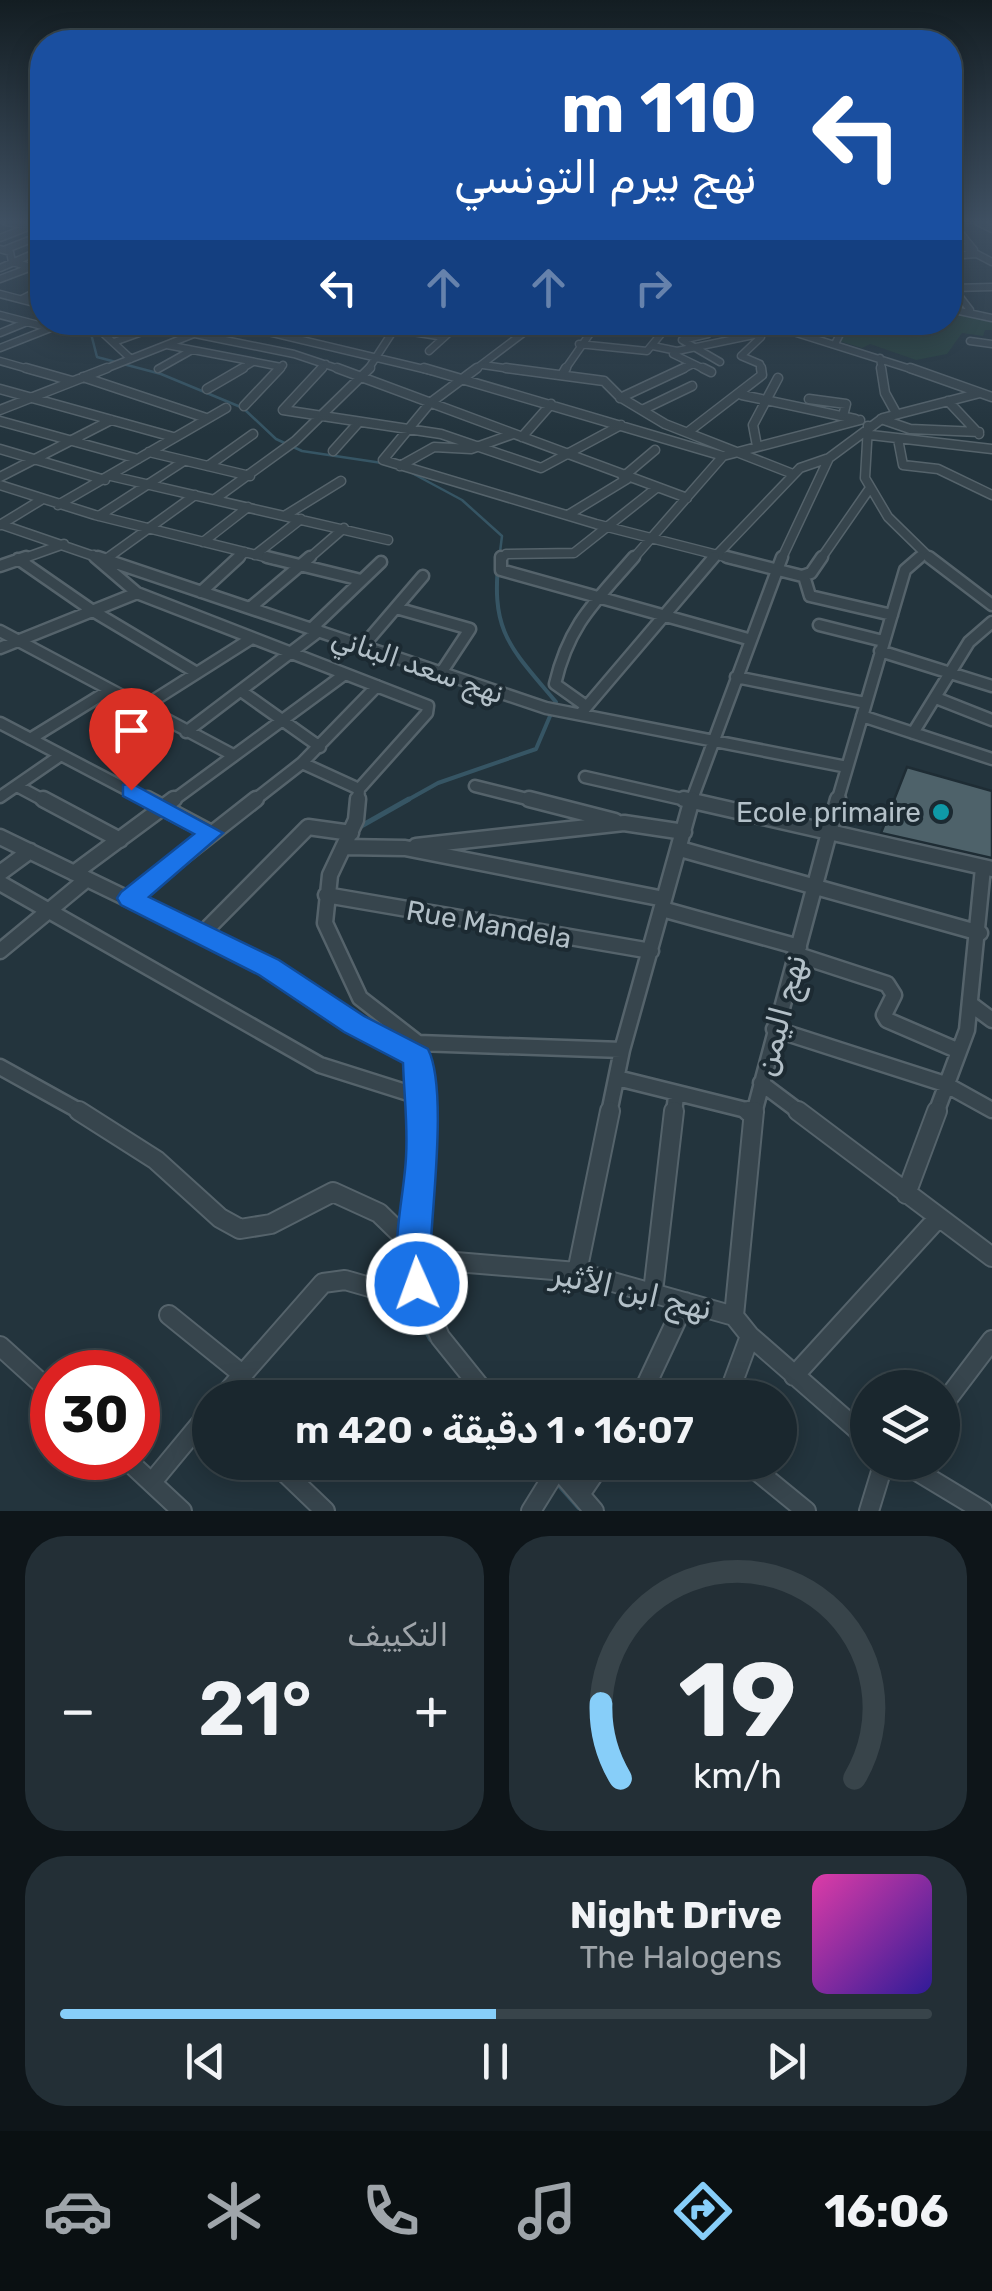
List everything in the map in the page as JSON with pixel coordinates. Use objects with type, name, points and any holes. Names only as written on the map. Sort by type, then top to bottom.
[{"type":"street","points":[[0,294],[30,301]]},
{"type":"street","points":[[22,299],[30,295]]},
{"type":"street","points":[[962,300],[970,310]]},
{"type":"street","points":[[962,310],[992,318]]},
{"type":"street","points":[[0,315],[30,323]]},
{"type":"street","points":[[0,334],[27,322]]},
{"type":"street","points":[[0,348],[32,335]]},
{"type":"street","points":[[106,335],[114,342],[122,362]]},
{"type":"street","points":[[114,342],[134,335]]},
{"type":"street","points":[[0,410],[192,335]]},
{"type":"street","points":[[213,335],[326,364],[687,498]]},
{"type":"street","points":[[286,335],[379,354],[793,474]]},
{"type":"street","points":[[216,499],[295,441],[379,354],[391,335]]},
{"type":"street","points":[[435,335],[444,337]]},
{"type":"street","points":[[522,335],[430,403],[383,458],[568,516],[804,576]]},
{"type":"street","points":[[562,374],[587,335]]},
{"type":"street","points":[[579,344],[644,351],[662,335]]},
{"type":"street","points":[[704,335],[682,340],[720,362]]},
{"type":"street","points":[[809,335],[988,395]]},
{"type":"street","points":[[836,342],[839,335]]},
{"type":"street","points":[[654,346],[676,350],[761,336]]},
{"type":"street","points":[[688,432],[742,394],[762,369],[756,361],[741,356],[761,336]]},
{"type":"street","points":[[428,351],[444,337]]},
{"type":"street","points":[[244,406],[310,340]]},
{"type":"street","points":[[970,341],[992,344]]},
{"type":"street","points":[[167,344],[281,367]]},
{"type":"street","points":[[158,368],[192,350]]},
{"type":"street","points":[[676,350],[673,354],[711,372]]},
{"type":"street","points":[[880,358],[885,393],[896,413]]},
{"type":"street","points":[[0,362],[72,382]]},
{"type":"street","points":[[207,389],[254,362]]},
{"type":"street","points":[[326,364],[283,409],[436,432],[540,468],[621,425]]},
{"type":"street","points":[[620,398],[693,364]]},
{"type":"street","points":[[483,365],[604,381],[620,398],[727,454]]},
{"type":"street","points":[[84,377],[206,418]]},
{"type":"street","points":[[758,446],[754,425],[778,378]]},
{"type":"street","points":[[642,410],[692,386]]},
{"type":"street","points":[[0,388],[173,437]]},
{"type":"street","points":[[742,394],[844,416],[898,439],[992,449]]},
{"type":"street","points":[[578,1272],[622,1050],[692,800],[748,639],[829,458],[870,425],[896,413],[988,395]]},
{"type":"street","points":[[810,399],[844,404],[844,416]]},
{"type":"street","points":[[948,401],[979,432]]},
{"type":"street","points":[[400,466],[437,446],[478,447],[517,435],[551,404]]},
{"type":"street","points":[[58,505],[226,408]]},
{"type":"street","points":[[436,432],[466,416]]},
{"type":"street","points":[[0,420],[138,459]]},
{"type":"street","points":[[0,478],[111,420]]},
{"type":"street","points":[[332,451],[360,422]]},
{"type":"street","points":[[870,425],[862,456],[870,488],[924,554],[992,605]]},
{"type":"street","points":[[829,458],[810,462],[793,474],[577,711],[558,689],[555,678],[571,632],[727,454],[870,425],[979,432]]},
{"type":"street","points":[[976,448],[979,432]]},
{"type":"street","points":[[208,466],[253,434]]},
{"type":"street","points":[[898,439],[903,465],[942,470],[992,495]]},
{"type":"street","points":[[0,450],[388,540]]},
{"type":"street","points":[[568,516],[625,478],[655,450]]},
{"type":"street","points":[[149,452],[250,476]]},
{"type":"street","points":[[99,516],[184,460]]},
{"type":"street","points":[[286,515],[342,480]]},
{"type":"street","points":[[0,485],[99,516],[360,580]]},
{"type":"street","points":[[804,576],[820,561],[870,488]]},
{"type":"street","points":[[655,489],[574,553],[506,554],[500,566],[504,571],[604,595],[748,639]]},
{"type":"street","points":[[106,560],[195,495]]},
{"type":"street","points":[[0,524],[41,500]]},
{"type":"street","points":[[203,542],[248,507]]},
{"type":"street","points":[[202,592],[301,519]]},
{"type":"street","name":"نهج سعد البناني","points":[[0,524],[546,708],[577,711],[846,768]]},
{"type":"street","points":[[250,607],[344,528]]},
{"type":"street","points":[[0,566],[64,544]]},
{"type":"street","name":"نهج اليمن","points":[[734,1316],[754,1112],[774,1029],[906,570],[924,554]]},
{"type":"street","points":[[93,555],[137,593],[429,710],[359,789],[351,833],[330,875],[325,923],[356,992],[418,1050],[422,1154],[414,1246],[422,1302],[437,1334],[474,1380]]},
{"type":"street","points":[[18,560],[93,612],[196,673]]},
{"type":"street","points":[[186,732],[291,652],[380,562]]},
{"type":"street","points":[[363,646],[423,576]]},
{"type":"street","points":[[804,576],[810,596],[892,616]]},
{"type":"street","points":[[0,648],[137,593]]},
{"type":"street","points":[[396,608],[470,630],[441,673]]},
{"type":"street","points":[[914,733],[969,642],[992,622]]},
{"type":"street","points":[[819,625],[992,686]]},
{"type":"street","points":[[0,631],[140,709],[233,755]]},
{"type":"street","points":[[140,709],[252,638]]},
{"type":"street","points":[[0,951],[50,910],[120,840],[344,674]]},
{"type":"street","points":[[736,677],[864,709],[914,733],[992,759]]},
{"type":"street","points":[[130,898],[302,764],[377,686]]},
{"type":"street","points":[[30,739],[108,691]]},
{"type":"street","points":[[240,691],[320,747]]},
{"type":"street","points":[[936,698],[992,720]]},
{"type":"street","points":[[0,723],[211,833]]},
{"type":"street","points":[[0,739],[14,730]]},
{"type":"street","points":[[0,797],[61,755]]},
{"type":"street","points":[[302,764],[359,789]]},
{"type":"street","points":[[585,778],[987,868],[983,941],[972,1006],[906,1194]]},
{"type":"street","points":[[17,786],[120,840]]},
{"type":"street","points":[[475,786],[624,824],[684,832]]},
{"type":"street","points":[[344,847],[404,848],[624,824]]},
{"type":"street","points":[[201,935],[308,826],[351,833]]},
{"type":"street","points":[[0,837],[294,981],[354,1024],[418,1050],[622,1050]]},
{"type":"street","points":[[404,848],[663,904],[797,950],[887,984],[894,995],[884,1015],[887,1020],[959,1050]]},
{"type":"street","points":[[680,848],[814,884],[983,941]]},
{"type":"street","points":[[0,873],[30,851]]},
{"type":"street","points":[[0,882],[320,1064],[421,1097]]},
{"type":"street","name":"Rue Mandela","points":[[326,895],[651,951]]},
{"type":"street","points":[[972,1006],[992,1020]]},
{"type":"street","points":[[774,1029],[945,1084],[992,1110]]},
{"type":"street","points":[[0,1066],[93,1120],[174,1175],[224,1220],[241,1228],[260,1226],[311,1198],[333,1192],[378,1213],[414,1246]]},
{"type":"street","points":[[617,1078],[676,1096],[754,1112]]},
{"type":"street","points":[[761,1083],[992,1257]]},
{"type":"street","points":[[653,1292],[676,1096]]},
{"type":"street","points":[[794,1376],[938,1218]]},
{"type":"street","name":"نهج ابن الأثير","points":[[414,1246],[434,1258],[459,1264],[578,1272],[734,1316]]},
{"type":"street","points":[[237,1380],[323,1282],[345,1280],[422,1302]]},
{"type":"street","points":[[649,1380],[686,1302]]},
{"type":"street","points":[[169,1315],[242,1374]]},
{"type":"street","points":[[734,1316],[750,1336],[850,1424]]},
{"type":"street","points":[[734,1380],[750,1336]]},
{"type":"street","points":[[960,1382],[992,1340]]},
{"type":"street","points":[[0,1346],[30,1373]]},
{"type":"street","points":[[152,1482],[192,1434]]},
{"type":"street","points":[[150,1480],[182,1511]]},
{"type":"street","points":[[293,1480],[326,1511]]},
{"type":"street","points":[[531,1511],[547,1480]]},
{"type":"street","points":[[567,1480],[594,1511]]},
{"type":"street","points":[[580,1493],[589,1480]]},
{"type":"street","points":[[768,1480],[806,1511]]},
{"type":"street","points":[[869,1511],[878,1480]]},
{"type":"street","points":[[932,1480],[984,1511]]},
{"type":"green space","points":[[962,315],[992,320],[992,330],[985,330],[983,336],[962,333]]},
{"type":"green space","points":[[843,335],[961,335],[947,354],[916,360],[870,344],[862,348],[839,341]]},
{"type":"building","name":"Ecole primaire","points":[[907,767],[992,791],[992,858],[881,833]]},
{"type":"waterway","points":[[91,335],[97,357],[161,374],[243,408],[276,439],[302,451],[382,463]]},
{"type":"waterway","points":[[410,472],[462,500],[502,536],[499,560]]},
{"type":"waterway","points":[[404,802],[438,783],[536,749],[556,702],[507,637],[498,604],[499,557]]},
{"type":"waterway","points":[[356,829],[409,799]]},
{"type":"waterway","points":[[410,1059],[411,1089]]},
{"type":"waterway","points":[[410,1253],[412,1284]]},
{"type":"waterway","points":[[415,1308],[431,1339]]},
{"type":"waterway","points":[[556,1481],[579,1507]]},
{"type":"place","name":"Ecole primaire","points":[[941,812]]},
{"type":"route","points":[[131,790],[211,833],[130,898],[269,967],[354,1024],[418,1057],[422,1154],[414,1246],[417,1284]]}]
